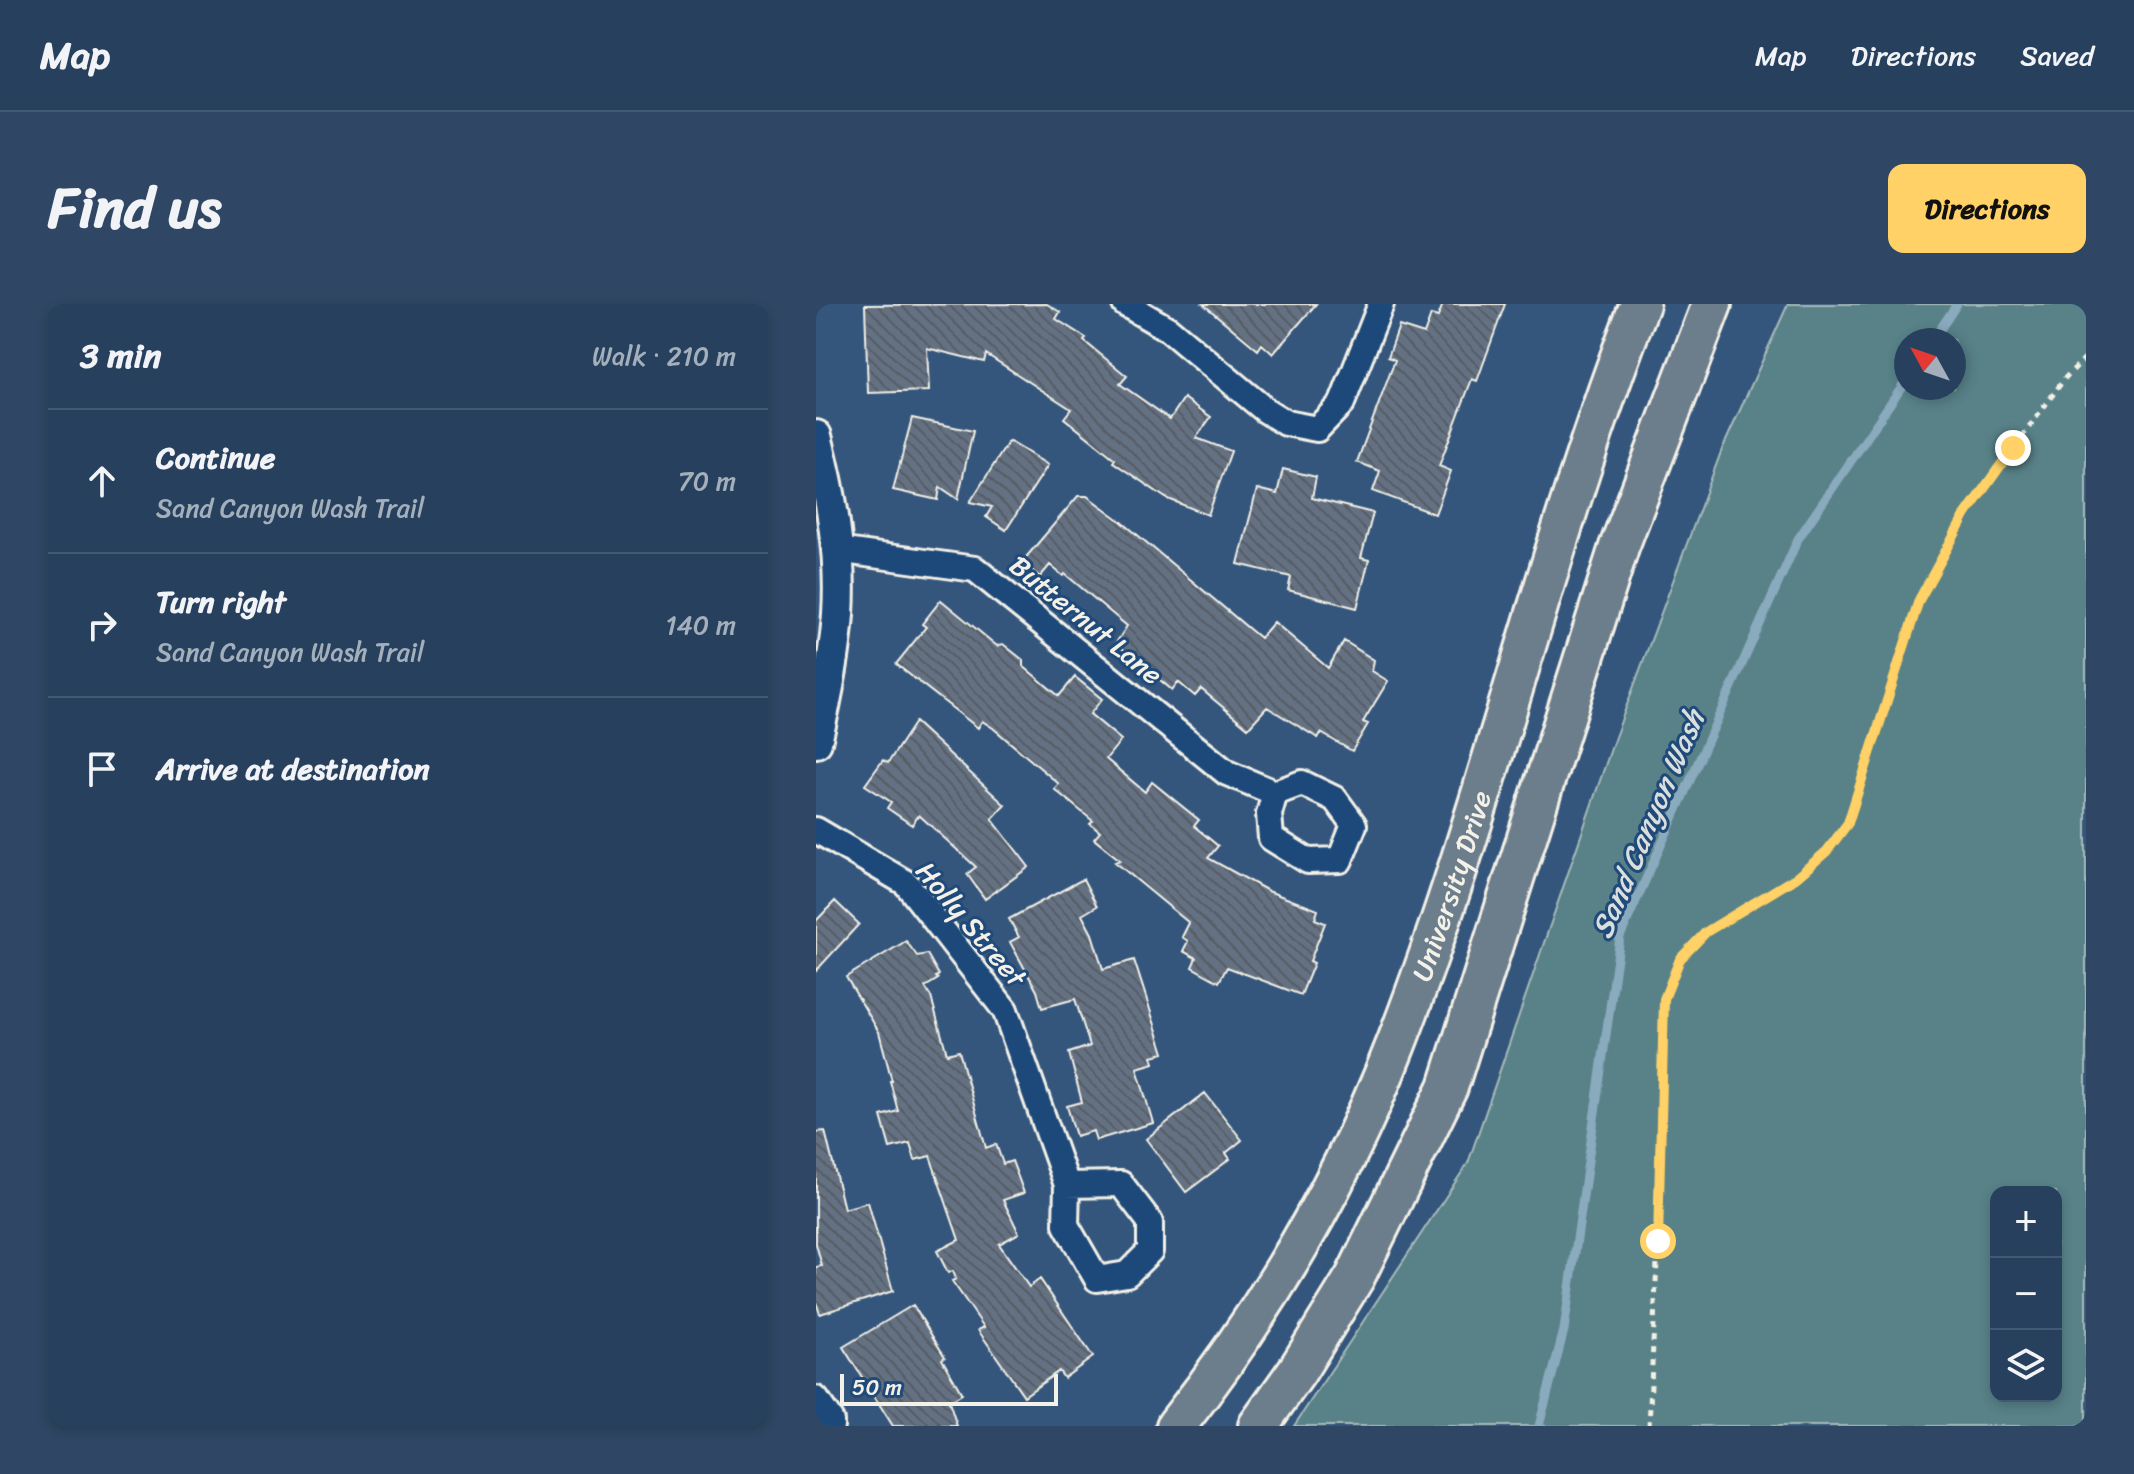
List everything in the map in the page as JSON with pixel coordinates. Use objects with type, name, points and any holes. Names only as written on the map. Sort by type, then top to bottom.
[{"type":"main road","name":"University Drive","points":[[1176,1426],[1228,1360],[1300,1243],[1353,1141],[1395,1047],[1426,964],[1584,459],[1640,304]]},
{"type":"main road","points":[[1258,1426],[1297,1371],[1355,1277],[1448,1087],[1619,547],[1712,304]]},
{"type":"street","points":[[1125,304],[1168,329],[1235,386],[1286,423],[1317,429],[1342,403],[1381,304]]},
{"type":"street","points":[[816,436],[829,485],[837,550],[839,612],[824,673],[816,742]]},
{"type":"street","name":"Butternut Lane","points":[[837,550],[975,569],[1227,773],[1275,793]]},
{"type":"street","name":"Holly Street","points":[[816,830],[906,883],[1005,1010],[1067,1185]]},
{"type":"street","points":[[816,1399],[831,1421],[831,1426]]},
{"type":"path","points":[[1649,1426],[1658,1241],[1664,999],[1680,959],[1706,932],[1797,877],[1827,851],[1848,823],[1919,600],[1966,514],[2065,378],[2086,357]]},
{"type":"green space","points":[[1788,304],[2086,304],[2086,1426],[1294,1426],[1468,1163],[1615,737],[1721,452]]},
{"type":"building","points":[[1047,304],[1060,312],[1056,319],[1086,338],[1084,341],[1127,376],[1120,384],[1170,419],[1184,398],[1211,417],[1196,438],[1231,451],[1208,515],[1166,498],[1113,462],[1115,459],[1064,418],[1071,409],[986,354],[984,362],[927,348],[929,391],[868,393],[865,305]]},
{"type":"building","points":[[1203,304],[1316,304],[1273,354],[1262,344],[1258,350]]},
{"type":"building","points":[[1443,304],[1505,304],[1477,381],[1472,379],[1439,466],[1451,471],[1435,514],[1373,491],[1380,471],[1357,462],[1395,360],[1388,357],[1399,326],[1424,334],[1431,315],[1438,317]]},
{"type":"building","points":[[912,418],[973,431],[958,499],[940,487],[938,500],[893,490]]},
{"type":"building","points":[[1009,441],[1048,465],[1006,530],[986,517],[992,507],[970,502]]},
{"type":"building","points":[[1283,469],[1316,477],[1312,498],[1373,513],[1361,558],[1369,560],[1357,608],[1288,590],[1291,577],[1238,564],[1257,489],[1277,494]]},
{"type":"building","points":[[1078,496],[1087,496],[1121,521],[1260,638],[1274,622],[1328,668],[1344,641],[1374,660],[1372,671],[1388,681],[1363,722],[1368,724],[1352,751],[1321,733],[1318,738],[1267,707],[1248,728],[1201,689],[1195,696],[1178,682],[1172,690],[1116,643],[1127,626],[1065,574],[1063,576],[1050,565],[1040,577],[1022,562]]},
{"type":"building","points":[[941,600],[997,646],[1003,644],[1023,660],[1023,666],[1059,696],[1075,677],[1102,699],[1090,714],[1121,740],[1106,759],[1145,792],[1152,782],[1199,820],[1194,826],[1218,846],[1208,858],[1268,891],[1318,910],[1315,919],[1325,923],[1301,995],[1227,967],[1219,982],[1192,967],[1196,958],[1183,951],[1188,941],[1182,937],[1189,923],[1115,862],[1120,860],[1094,839],[1100,832],[1090,824],[1093,821],[1054,789],[1059,784],[993,728],[982,721],[978,728],[896,664],[926,627],[922,624]]},
{"type":"building","points":[[915,722],[1005,805],[992,819],[1029,867],[985,899],[967,874],[976,867],[919,815],[912,825],[887,808],[891,802],[865,785],[883,760],[888,763]]},
{"type":"building","points":[[1083,879],[1097,906],[1082,915],[1092,934],[1103,969],[1134,960],[1164,1053],[1152,1056],[1154,1063],[1137,1068],[1153,1123],[1096,1140],[1093,1131],[1076,1136],[1067,1106],[1082,1102],[1069,1053],[1090,1046],[1075,999],[1042,1008],[1037,991],[1010,942],[1019,937],[1009,919]]},
{"type":"building","points":[[835,901],[859,924],[816,971],[816,921]]},
{"type":"building","points":[[906,941],[917,956],[927,954],[939,975],[925,987],[931,997],[947,1054],[959,1051],[986,1148],[996,1144],[1003,1164],[1012,1161],[1024,1193],[1003,1200],[1019,1233],[999,1244],[1029,1287],[1040,1279],[1093,1357],[1064,1378],[1059,1371],[1024,1396],[978,1330],[984,1327],[952,1281],[956,1279],[953,1271],[948,1273],[937,1251],[959,1240],[930,1156],[915,1160],[910,1143],[890,1148],[881,1116],[898,1111],[892,1081],[879,1032],[846,977]]},
{"type":"building","points":[[1205,1093],[1242,1140],[1226,1153],[1230,1159],[1186,1192],[1146,1139]]},
{"type":"building","points":[[825,1131],[844,1209],[868,1202],[893,1291],[820,1314],[816,1302],[816,1267],[822,1266],[816,1244],[816,1132]]},
{"type":"building","points":[[913,1305],[945,1357],[942,1359],[962,1394],[949,1402],[957,1426],[893,1426],[843,1347]]},
{"type":"waterway","name":"Sand Canyon Wash","points":[[1941,328],[1957,304]]},
{"type":"waterway","name":"Sand Canyon Wash","points":[[1539,1426],[1564,1330],[1620,937],[1798,539],[1894,398]]},
{"type":"route","points":[[1658,1241],[1664,999],[1680,959],[1706,932],[1797,877],[1827,851],[1848,823],[1919,600],[1966,514],[2013,448]]}]
